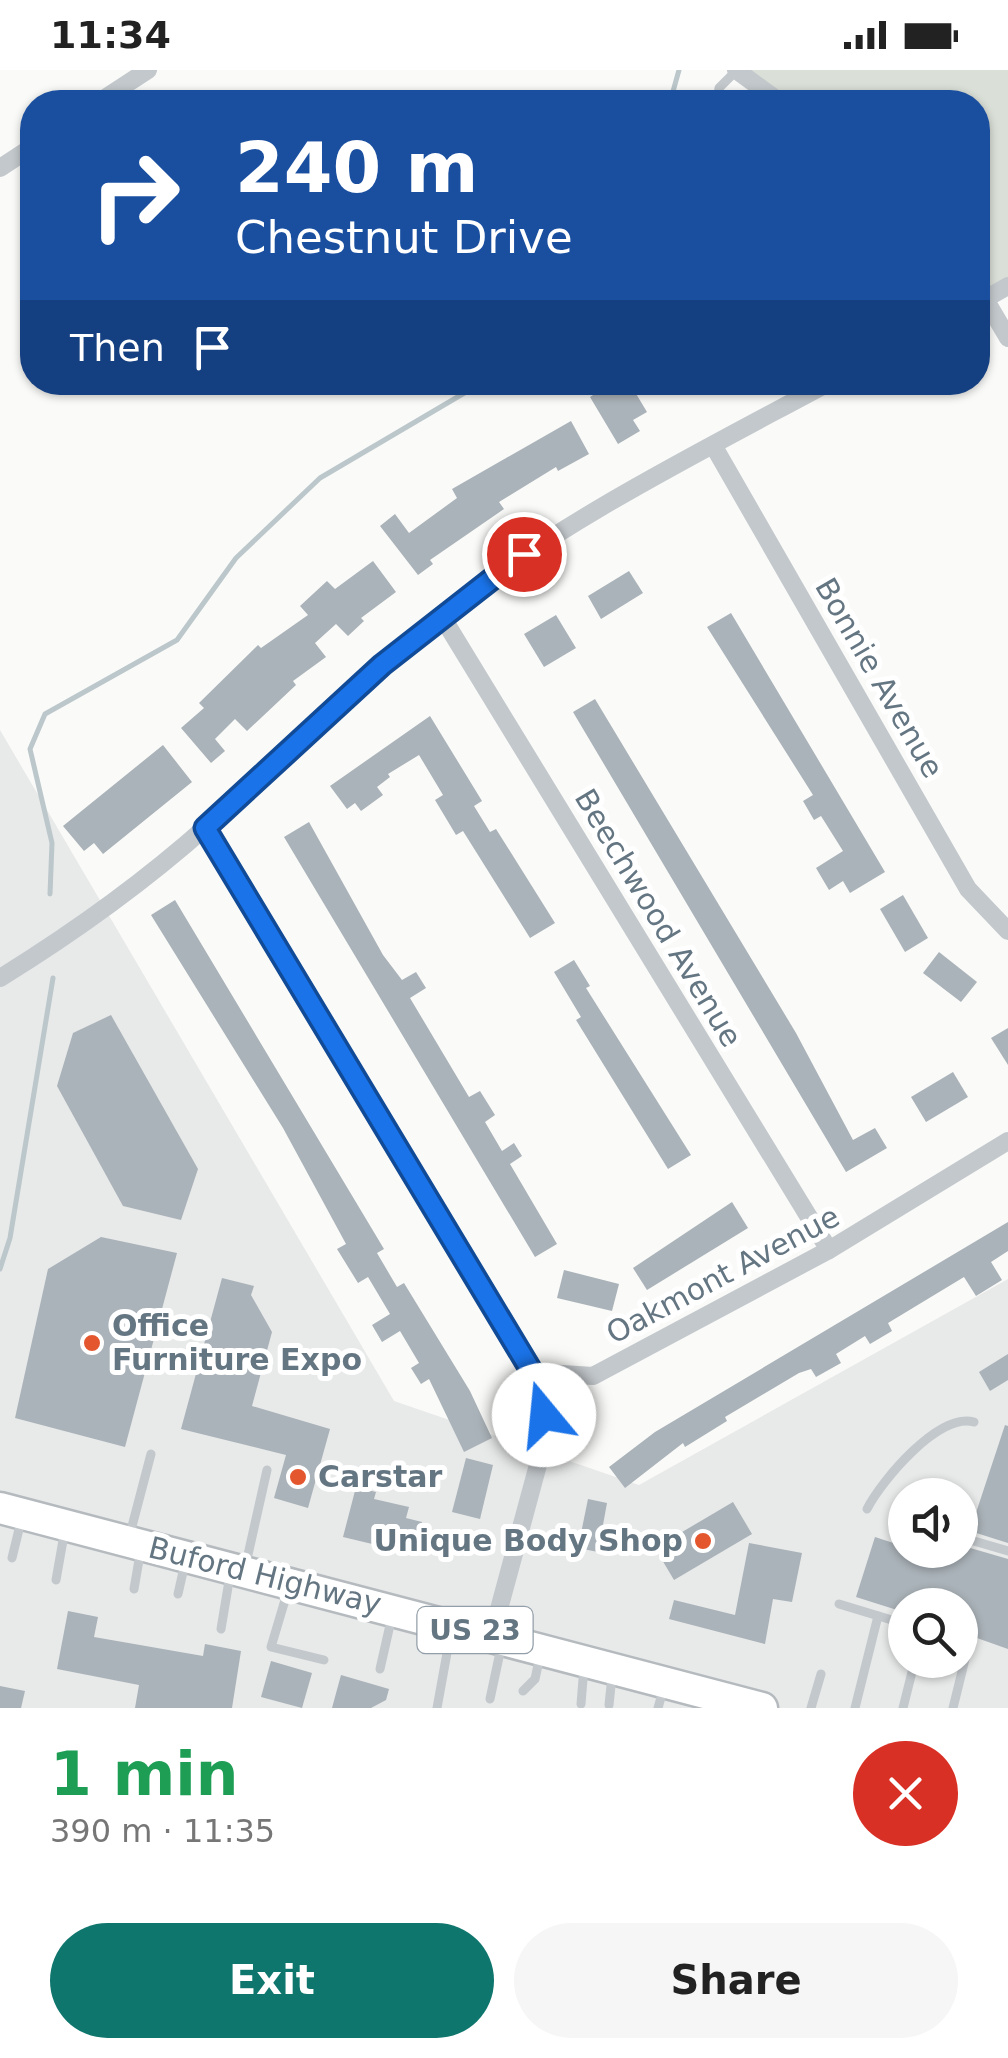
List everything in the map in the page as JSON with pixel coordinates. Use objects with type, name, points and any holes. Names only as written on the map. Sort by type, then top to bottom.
[{"type":"main road","name":"Buford Highway","points":[[11,1511],[542,1648],[598,1664],[662,1695],[762,1708]]},
{"type":"street","points":[[118,90],[148,70]]},
{"type":"street","points":[[737,70],[764,90]]},
{"type":"street","points":[[990,311],[1008,338]]},
{"type":"street","points":[[0,978],[124,894],[205,828],[441,615],[553,534],[806,395]]},
{"type":"street","name":"Bonnie Avenue","points":[[713,445],[968,889],[1008,931]]},
{"type":"street","name":"Beechwood Avenue","points":[[441,615],[828,1250]]},
{"type":"street","points":[[205,828],[532,1372],[545,1439],[498,1636]]},
{"type":"street","name":"Oakmont Avenue","points":[[532,1372],[593,1376],[828,1250],[1008,1141]]},
{"type":"lane","points":[[720,90],[737,70]]},
{"type":"lane","points":[[866,1508],[882,1479],[909,1453],[960,1420],[974,1422]]},
{"type":"lane","points":[[134,1589],[135,1544],[151,1454]]},
{"type":"lane","points":[[221,1629],[267,1470]]},
{"type":"lane","points":[[11,1511],[12,1558]]},
{"type":"lane","points":[[56,1580],[66,1526]]},
{"type":"lane","points":[[978,1542],[1008,1551]]},
{"type":"lane","points":[[178,1594],[187,1556]]},
{"type":"lane","points":[[289,1582],[271,1647],[324,1660]]},
{"type":"lane","points":[[839,1604],[888,1619]]},
{"type":"lane","points":[[380,1669],[394,1609]]},
{"type":"lane","points":[[855,1708],[878,1616]]},
{"type":"lane","points":[[437,1708],[452,1624]]},
{"type":"lane","points":[[490,1699],[498,1636]]},
{"type":"lane","points":[[523,1691],[535,1679],[542,1648]]},
{"type":"lane","points":[[582,1704],[598,1664]]},
{"type":"lane","points":[[598,1664],[608,1705]]},
{"type":"lane","points":[[811,1708],[820,1674]]},
{"type":"lane","points":[[903,1708],[910,1678]]},
{"type":"lane","points":[[953,1708],[960,1678]]},
{"type":"shaded area","points":[[748,70],[1008,70],[1008,293],[990,292],[990,90],[767,90]]},
{"type":"shaded area","points":[[0,730],[394,1401],[639,1485],[1008,1279],[1008,1708],[0,1708]]},
{"type":"building","points":[[637,395],[647,412],[633,420],[640,431],[618,444],[590,397]]},
{"type":"building","points":[[571,421],[589,454],[558,471],[556,467],[499,502],[504,509],[430,560],[433,564],[418,575],[380,526],[395,514],[409,533],[457,498],[452,489]]},
{"type":"building","points":[[373,561],[396,592],[361,618],[364,621],[348,636],[336,624],[315,643],[326,657],[293,681],[296,685],[247,731],[235,719],[215,739],[225,751],[211,763],[181,728],[204,708],[199,703],[258,645],[261,648],[308,615],[300,606],[327,581],[335,589]]},
{"type":"building","points":[[629,571],[643,593],[601,619],[588,596]]},
{"type":"building","points":[[731,613],[885,872],[850,893],[843,881],[829,890],[816,868],[843,851],[821,816],[814,820],[803,801],[813,795],[707,627]]},
{"type":"building","points":[[556,615],[576,648],[544,667],[524,634]]},
{"type":"building","points":[[595,699],[796,1033],[853,1140],[875,1128],[887,1148],[846,1172],[573,712]]},
{"type":"building","points":[[430,716],[482,801],[474,806],[490,832],[496,829],[555,923],[530,938],[463,831],[456,835],[435,800],[443,795],[419,755],[388,774],[390,777],[377,787],[383,795],[361,811],[355,803],[347,809],[330,786]]},
{"type":"building","points":[[163,745],[192,782],[103,854],[94,843],[84,851],[63,826]]},
{"type":"building","points":[[309,822],[383,955],[402,980],[416,972],[426,988],[410,998],[469,1097],[480,1091],[495,1115],[485,1122],[502,1151],[514,1143],[522,1156],[510,1164],[557,1244],[535,1257],[284,837]]},
{"type":"building","points":[[903,895],[928,938],[905,952],[880,909]]},
{"type":"building","points":[[175,900],[384,1249],[377,1253],[397,1287],[404,1283],[470,1391],[492,1438],[464,1452],[429,1379],[421,1384],[411,1368],[419,1363],[400,1331],[382,1342],[372,1325],[390,1314],[368,1277],[358,1283],[337,1249],[346,1244],[283,1128],[151,915]]},
{"type":"building","points":[[939,952],[977,982],[961,1002],[923,973]]},
{"type":"building","points":[[574,960],[590,986],[586,988],[691,1155],[668,1169],[576,1020],[581,1017],[554,972]]},
{"type":"building","points":[[111,1015],[198,1169],[181,1220],[123,1206],[57,1086],[73,1033]]},
{"type":"building","points":[[1008,1028],[1008,1065],[991,1038]]},
{"type":"building","points":[[953,1072],[968,1097],[926,1122],[911,1097]]},
{"type":"building","points":[[732,1202],[748,1228],[647,1290],[633,1268]]},
{"type":"building","points":[[1008,1222],[1008,1251],[991,1262],[1002,1280],[976,1296],[964,1277],[888,1323],[892,1331],[870,1344],[865,1336],[836,1354],[841,1363],[816,1377],[811,1369],[799,1373],[725,1417],[727,1421],[685,1447],[683,1443],[625,1488],[609,1467],[655,1432]]},
{"type":"building","name":"Office Furniture Expo","points":[[101,1237],[177,1253],[125,1447],[15,1418],[48,1269]]},
{"type":"building","points":[[564,1270],[619,1284],[612,1311],[557,1298]]},
{"type":"building","points":[[222,1278],[254,1286],[251,1295],[272,1332],[252,1406],[330,1429],[308,1508],[274,1498],[286,1455],[181,1429]]},
{"type":"building","points":[[1008,1354],[1008,1380],[990,1391],[979,1372]]},
{"type":"building","points":[[1005,1425],[1008,1426],[1008,1543],[978,1534],[978,1507]]},
{"type":"building","points":[[466,1458],[493,1465],[480,1519],[452,1512]]},
{"type":"building","points":[[356,1487],[376,1492],[374,1499],[409,1507],[406,1518],[422,1522],[414,1554],[343,1537]]},
{"type":"building","points":[[588,1499],[607,1503],[598,1552],[578,1548]]},
{"type":"building","name":"Unique Body Shop","points":[[733,1502],[752,1534],[674,1580],[655,1548]]},
{"type":"building","points":[[875,1537],[888,1541],[888,1568],[978,1568],[978,1550],[1008,1559],[1008,1649],[978,1638],[978,1588],[888,1588],[888,1607],[856,1597]]},
{"type":"building","points":[[749,1543],[802,1553],[792,1602],[773,1599],[765,1644],[669,1619],[674,1600],[735,1615]]},
{"type":"building","points":[[68,1611],[98,1617],[94,1637],[203,1656],[205,1644],[241,1651],[232,1708],[135,1708],[139,1685],[57,1669]]},
{"type":"building","points":[[271,1661],[312,1673],[302,1708],[261,1697]]},
{"type":"building","points":[[341,1675],[389,1689],[386,1700],[371,1708],[332,1708]]},
{"type":"building","points":[[0,1686],[25,1691],[21,1708],[0,1708]]},
{"type":"waterway","points":[[673,90],[679,70]]},
{"type":"waterway","points":[[50,894],[52,843],[30,749],[45,714],[177,640],[236,558],[320,478],[461,395]]},
{"type":"waterway","points":[[0,1269],[10,1238],[53,978]]},
{"type":"place","name":"Office Furniture Expo","points":[[92,1343]]},
{"type":"place","name":"Carstar","points":[[298,1477]]},
{"type":"place","name":"Unique Body Shop","points":[[703,1541]]},
{"type":"route","points":[[524,554],[441,615],[382,665],[205,828],[532,1372],[544,1415]]}]
